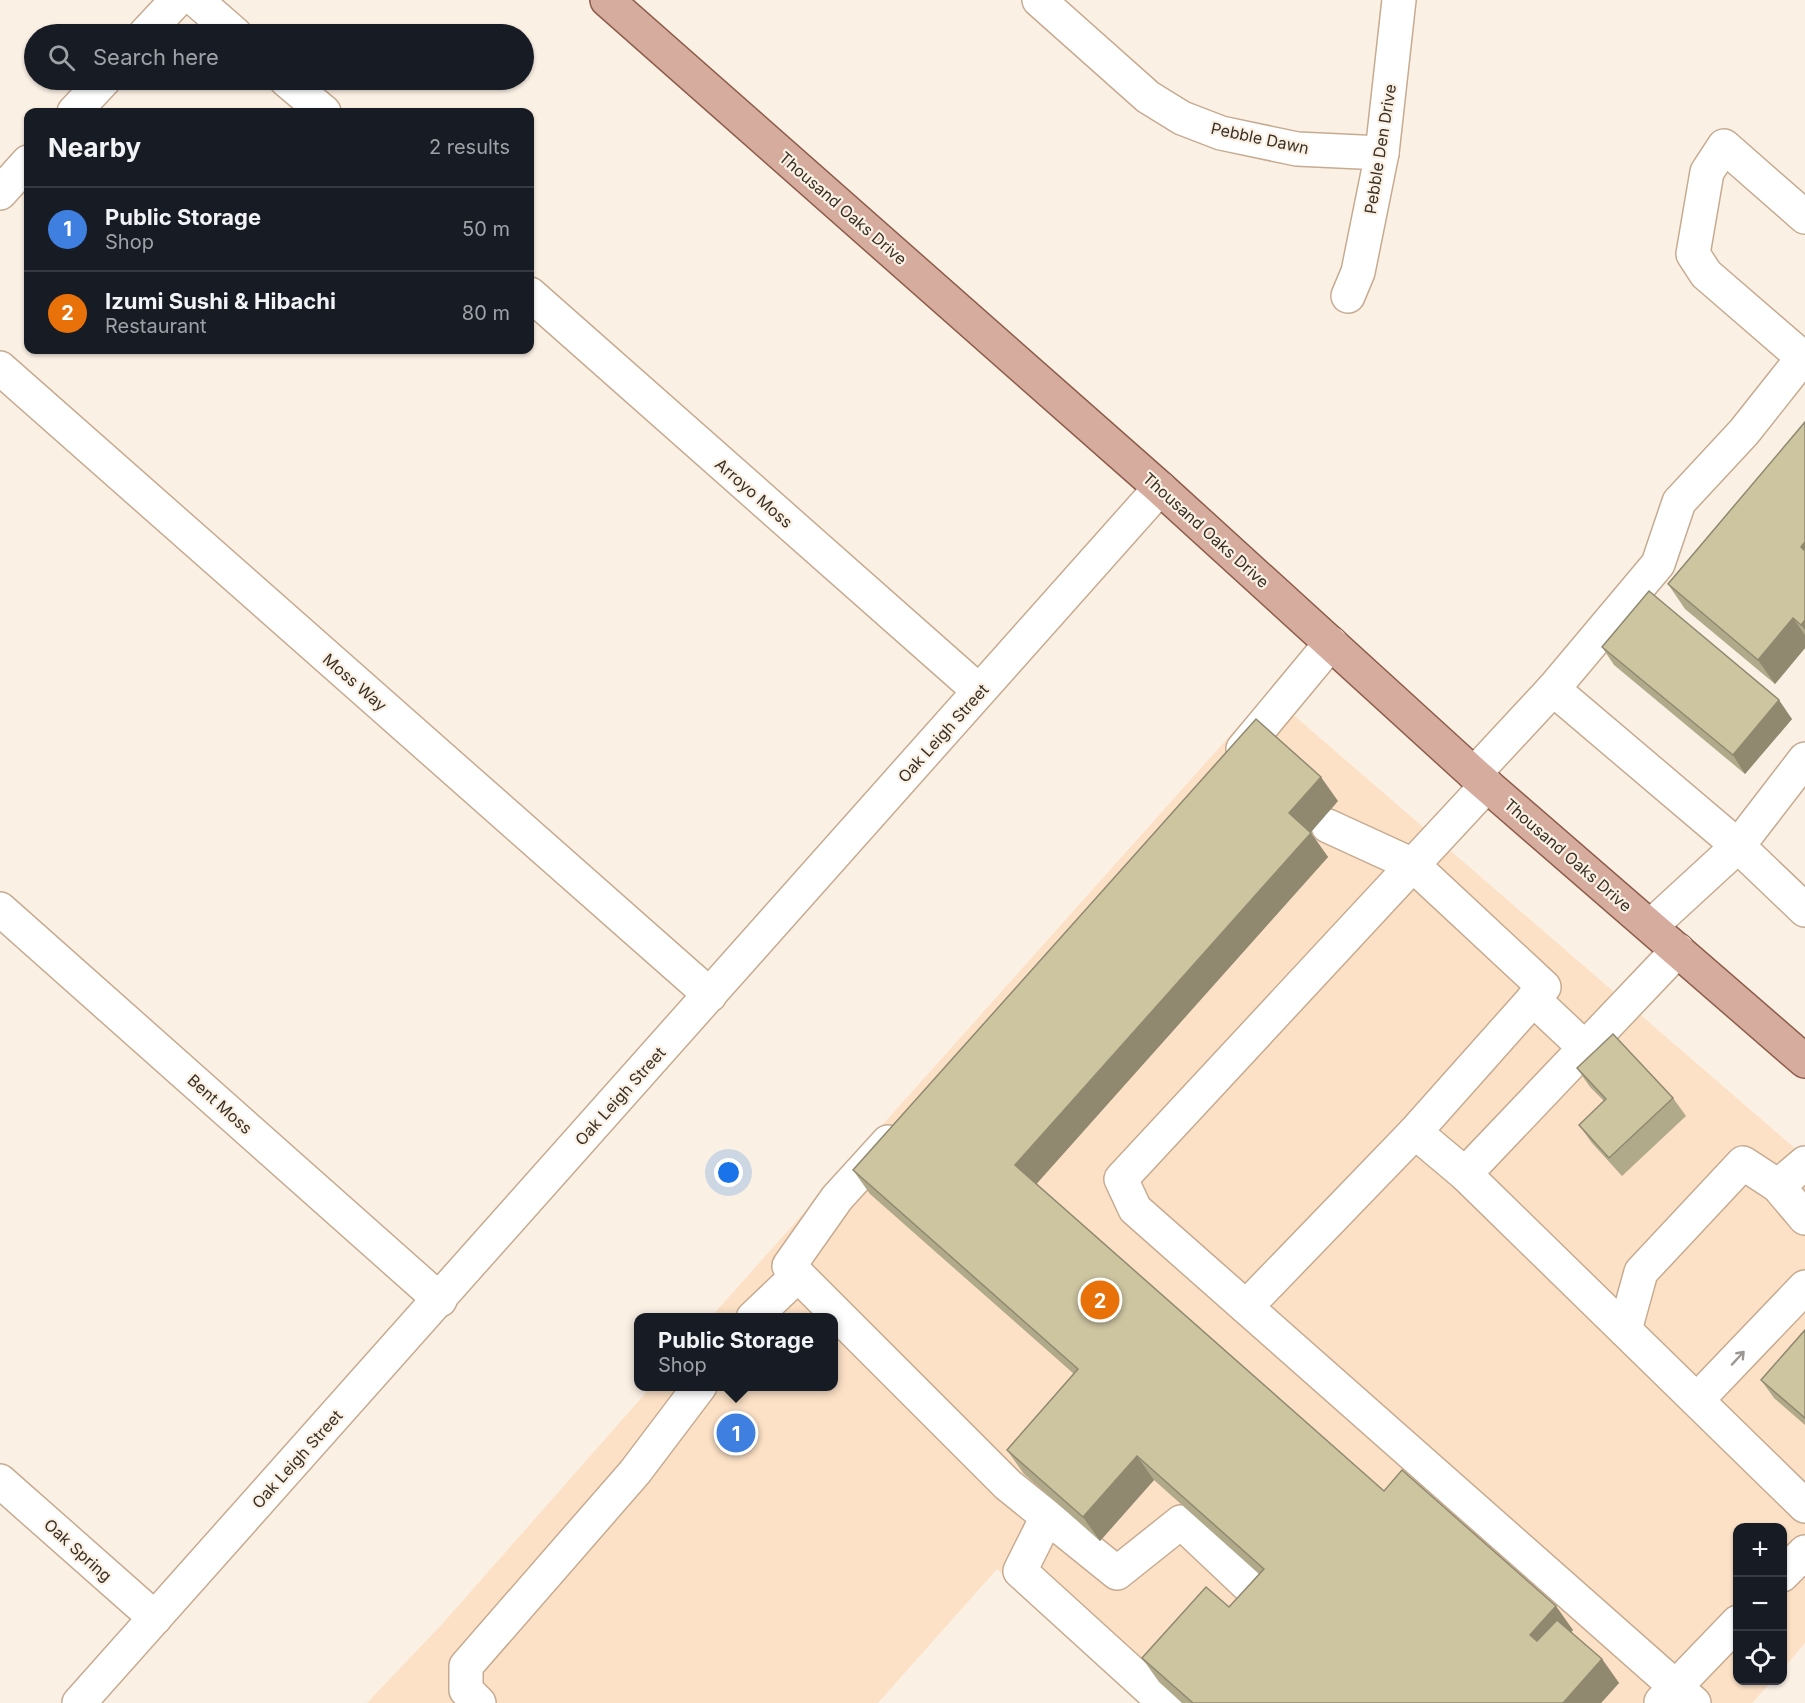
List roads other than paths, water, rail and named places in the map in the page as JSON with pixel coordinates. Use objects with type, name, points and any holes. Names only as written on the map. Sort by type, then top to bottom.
[{"type":"main road","name":"Thousand Oaks Drive","points":[[607,0],[1160,488],[1480,779],[1805,1061]]},
{"type":"street","points":[[154,24],[177,0]]},
{"type":"street","points":[[196,0],[224,24]]},
{"type":"street","name":"Pebble Dawn","points":[[1039,0],[1148,97],[1182,118],[1221,133],[1297,149],[1382,153]]},
{"type":"street","name":"Pebble Den Drive","points":[[1348,296],[1358,272],[1382,153],[1399,0]]},
{"type":"street","points":[[78,108],[95,90]]},
{"type":"street","points":[[298,90],[319,108]]},
{"type":"street","points":[[1733,1627],[1676,1697],[1135,1209],[1121,1179],[1413,865],[1553,689],[1658,564],[1679,502],[1744,432],[1804,356],[1706,274],[1694,254],[1707,172],[1724,146],[1805,217]]},
{"type":"street","points":[[0,193],[24,166]]},
{"type":"street","name":"Arroyo Moss","points":[[534,298],[980,691]]},
{"type":"street","name":"Moss Way","points":[[0,368],[710,995]]},
{"type":"street","name":"Oak Leigh Street","points":[[79,1703],[440,1300],[1160,488]]},
{"type":"street","points":[[1240,757],[1331,643]]},
{"type":"street","points":[[1553,689],[1738,846],[1805,910]]},
{"type":"street","points":[[1651,926],[1738,846],[1805,759]]},
{"type":"street","points":[[1246,1307],[1415,1132],[1544,987],[1413,865],[1328,826]]},
{"type":"street","name":"Bent Moss","points":[[0,909],[440,1300]]},
{"type":"street","points":[[1465,1174],[1678,950]]},
{"type":"street","points":[[1533,999],[1584,1048]]},
{"type":"street","points":[[836,1313],[789,1266],[830,1208],[909,1119]]},
{"type":"street","points":[[1415,1132],[1465,1174],[1805,1506]]},
{"type":"street","points":[[1625,1330],[1641,1272],[1743,1163],[1778,1186],[1805,1218]]},
{"type":"street","points":[[1778,1186],[1805,1163]]},
{"type":"street","points":[[757,1313],[798,1275]]},
{"type":"street","points":[[1697,1400],[1805,1287]]},
{"type":"street","points":[[838,1315],[1008,1485],[1117,1573],[1181,1522],[1255,1592]]},
{"type":"street","points":[[479,1703],[466,1690],[466,1666],[634,1473],[696,1391]]},
{"type":"street","name":"Oak Spring","points":[[0,1481],[155,1618]]},
{"type":"street","points":[[1047,1517],[1020,1571],[1165,1703]]},
{"type":"street","points":[[1787,1570],[1805,1552]]},
{"type":"place","name":"Izumi Sushi & Hibachi","points":[[1100,1300]]},
{"type":"place","name":"Public Storage","points":[[736,1433]]}]
